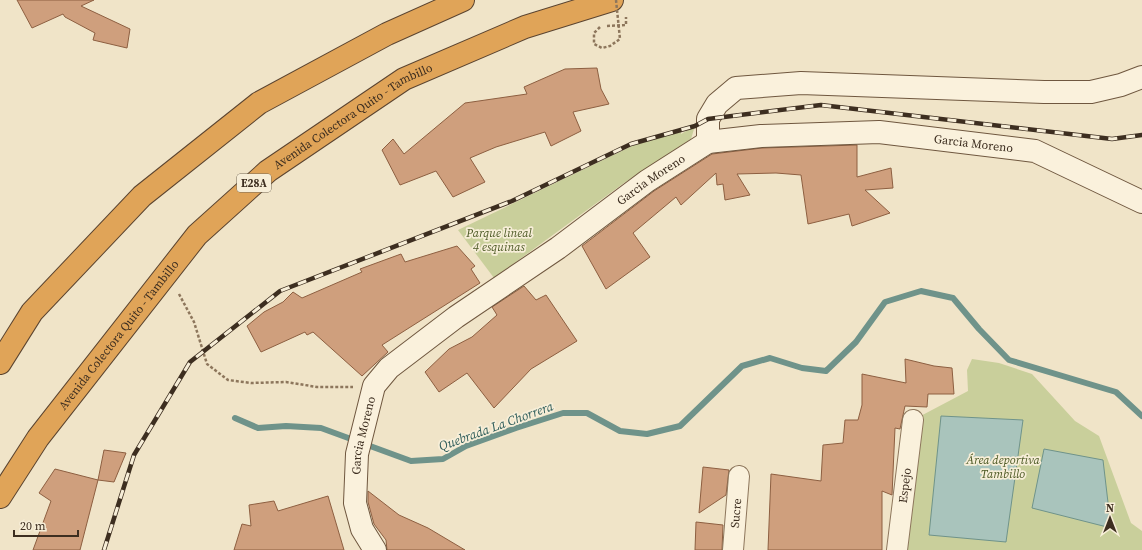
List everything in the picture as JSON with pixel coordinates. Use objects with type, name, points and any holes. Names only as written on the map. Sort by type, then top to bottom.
[{"type":"highway","points":[[0,363],[32,312],[142,196],[259,103],[386,34],[464,0]]},
{"type":"highway","name":"Avenida Colectora Quito - Tambillo","points":[[0,497],[38,438],[198,235],[268,170],[404,79],[525,26],[612,0]]},
{"type":"street","points":[[708,142],[708,119],[717,104],[736,88],[802,83],[1044,92],[1091,92],[1121,85],[1142,77]]},
{"type":"street","name":"Garcia Moreno","points":[[375,550],[362,529],[355,503],[357,454],[374,386],[389,368],[456,317],[558,248],[647,181],[708,142],[761,136],[879,132],[1035,151],[1142,202]]},
{"type":"street","name":"Espejo","points":[[897,550],[913,420]]},
{"type":"street","name":"Sucre","points":[[733,550],[739,476]]},
{"type":"path","points":[[616,0],[620,38],[610,46],[602,48],[594,44],[594,33],[602,26],[626,25]]},
{"type":"path","points":[[160,282],[180,295],[194,322],[207,364],[228,380],[251,383],[286,382],[317,387],[350,387],[370,400]]},
{"type":"green space","name":"Parque lineal 4 esquinas","points":[[695,126],[691,139],[624,183],[494,278],[458,230],[632,146],[681,130],[681,134]]},
{"type":"green space","name":"Área deportiva Tambillo","points":[[972,359],[999,363],[1032,374],[1075,421],[1099,436],[1131,523],[1142,531],[1142,550],[897,550],[913,420],[968,391],[967,370]]},
{"type":"water","points":[[941,416],[1023,420],[1006,542],[929,535]]},
{"type":"water","points":[[1044,449],[1103,460],[1111,528],[1032,508]]},
{"type":"building","points":[[17,0],[94,0],[81,6],[130,29],[127,48],[93,40],[95,33],[65,17],[63,14],[32,28]]},
{"type":"building","points":[[597,68],[601,89],[609,104],[573,112],[581,131],[551,146],[545,132],[496,147],[470,158],[485,182],[453,197],[436,171],[400,185],[382,150],[393,139],[404,154],[465,103],[527,94],[524,87],[565,69]]},
{"type":"building","points":[[857,145],[857,177],[891,168],[893,188],[865,190],[890,213],[852,226],[849,214],[808,224],[801,175],[776,173],[737,174],[750,195],[725,200],[723,184],[717,185],[716,173],[681,205],[676,197],[633,233],[650,257],[606,289],[582,246],[654,191],[712,154],[762,148]]},
{"type":"building","points":[[457,246],[475,266],[471,269],[480,283],[382,345],[388,352],[362,376],[313,332],[307,335],[305,332],[261,352],[247,326],[264,312],[283,302],[293,292],[302,298],[362,272],[360,269],[401,254],[405,262]]},
{"type":"building","points":[[524,286],[536,300],[546,295],[577,341],[531,369],[494,408],[467,373],[439,392],[425,372],[449,349],[472,337],[497,315],[492,307]]},
{"type":"building","points":[[905,359],[934,366],[952,368],[954,394],[928,394],[927,407],[905,406],[900,429],[895,428],[892,495],[882,491],[882,550],[768,550],[771,474],[821,481],[823,445],[843,443],[845,420],[858,420],[862,405],[862,374],[906,383]]},
{"type":"building","points":[[104,450],[126,453],[114,482],[98,480]]},
{"type":"building","points":[[703,467],[729,470],[726,495],[699,513]]},
{"type":"building","points":[[55,469],[98,480],[80,550],[33,550],[51,501],[39,493]]},
{"type":"building","points":[[368,491],[399,515],[428,528],[465,550],[387,550],[386,540],[374,524],[368,502]]},
{"type":"building","points":[[328,496],[344,550],[234,550],[242,524],[251,526],[249,505],[274,501],[278,511]]},
{"type":"building","points":[[696,522],[723,525],[722,550],[695,550]]},
{"type":"waterway","name":"Quebrada La Chorrera","points":[[235,418],[258,428],[286,426],[321,428],[411,461],[443,459],[466,446],[563,413],[587,413],[620,431],[647,434],[680,426],[742,366],[770,358],[802,368],[826,371],[856,342],[885,302],[921,291],[953,298],[979,329],[1009,360],[1116,392],[1142,416]]},
{"type":"railway","points":[[104,550],[134,455],[190,362],[280,291],[512,201],[631,144],[695,126],[708,119],[821,105],[1112,139],[1142,135]]}]
